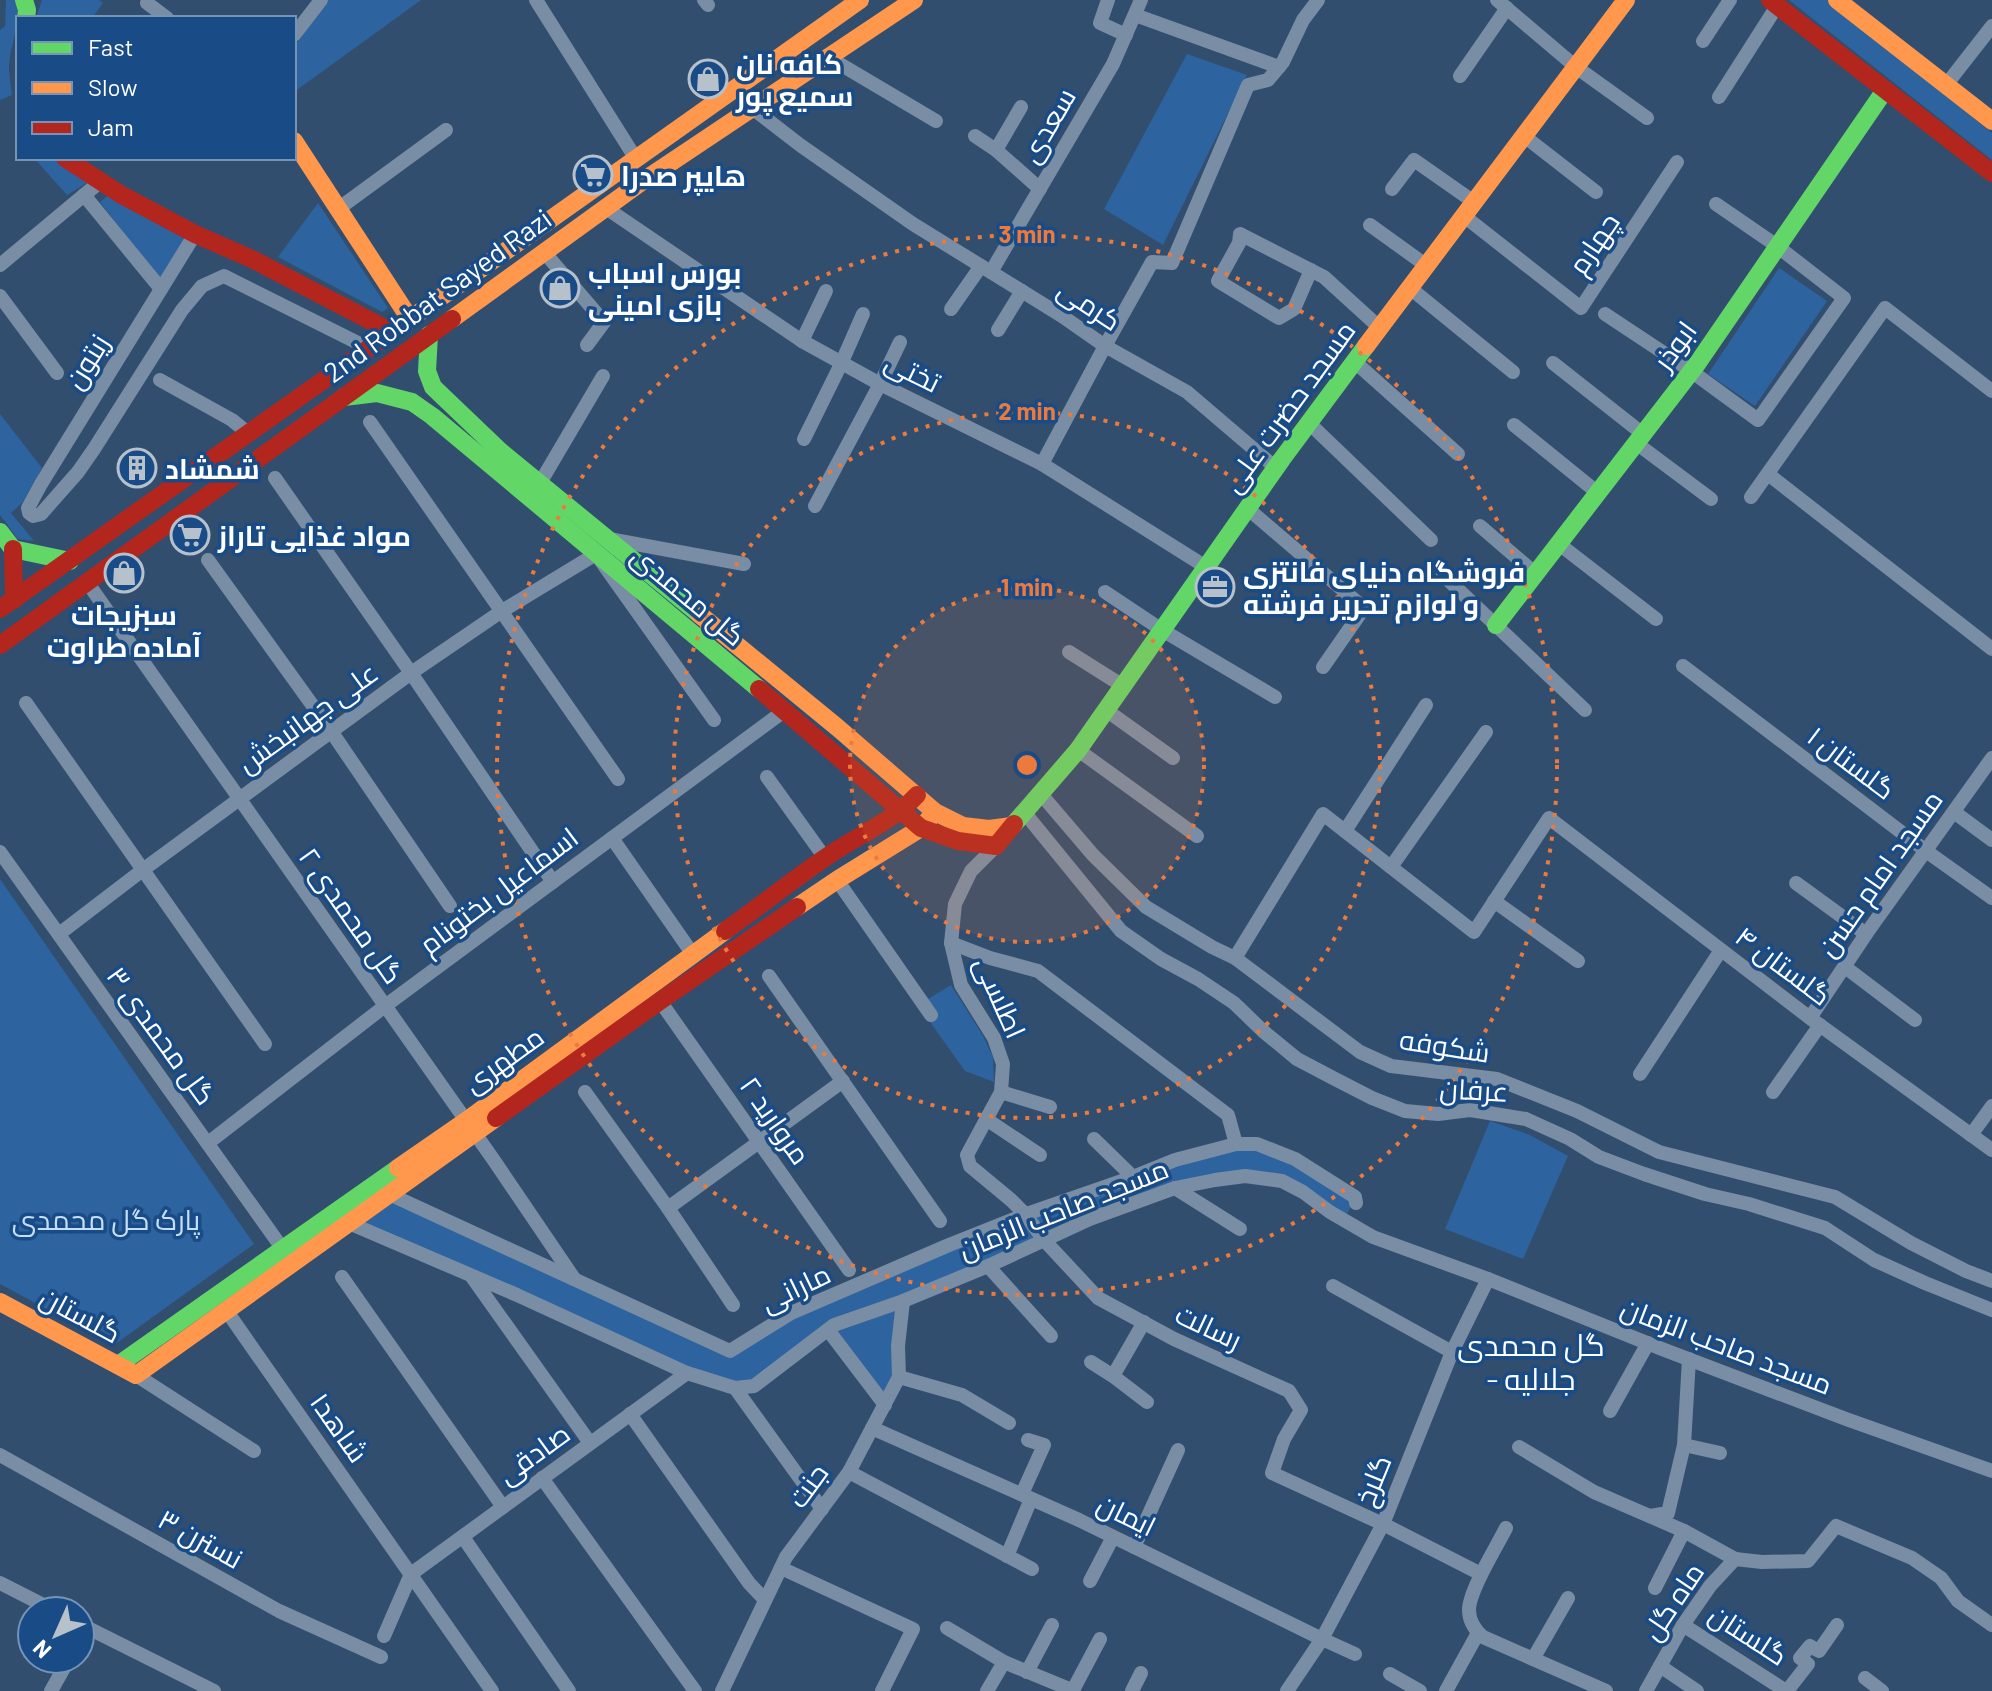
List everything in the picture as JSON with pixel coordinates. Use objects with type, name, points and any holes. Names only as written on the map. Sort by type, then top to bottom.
[{"type":"street","points":[[296,32],[321,0]]},
{"type":"street","points":[[536,0],[636,159]]},
{"type":"street","name":"2nd Robbat Sayed Razi","points":[[7,605],[860,0]]},
{"type":"street","name":"2nd Robbat Sayed Razi","points":[[0,645],[606,208],[914,0]]},
{"type":"street","points":[[1108,0],[1100,23],[1126,35]]},
{"type":"street","name":"سعدی","points":[[951,309],[986,269],[1040,189],[1113,64],[1141,0]]},
{"type":"street","points":[[1042,464],[1152,262],[1172,263],[1248,85],[1268,80],[1279,67],[1303,20],[1318,0]]},
{"type":"street","name":"مسجد حضرت علی","points":[[996,846],[1078,750],[1276,468],[1626,0]]},
{"type":"street","points":[[1703,41],[1730,0]]},
{"type":"street","points":[[1837,0],[1992,121]]},
{"type":"street","points":[[147,3],[164,16]]},
{"type":"street","points":[[1719,97],[1774,3],[1992,173]]},
{"type":"street","points":[[1460,76],[1502,4],[1576,67],[1647,118]]},
{"type":"street","points":[[1135,15],[1279,67]]},
{"type":"street","points":[[1946,85],[1992,26]]},
{"type":"street","points":[[828,57],[936,121]]},
{"type":"street","name":"ابوذر","points":[[1496,625],[1691,371],[1885,90]]},
{"type":"street","points":[[996,150],[1021,107]]},
{"type":"street","name":"کرمی","points":[[752,108],[888,207],[1105,346],[1187,392],[1276,468]]},
{"type":"street","points":[[338,209],[446,130]]},
{"type":"street","points":[[975,136],[996,150],[1040,189]]},
{"type":"street","points":[[1524,136],[1596,192]]},
{"type":"street","points":[[296,144],[410,319]]},
{"type":"street","points":[[68,160],[120,194],[195,234],[254,260],[392,332]]},
{"type":"street","points":[[1392,189],[1414,160],[1469,209]]},
{"type":"street","name":"چهارم","points":[[1469,209],[1581,308],[1677,162]]},
{"type":"street","points":[[0,265],[101,181]]},
{"type":"street","points":[[84,195],[161,289]]},
{"type":"street","points":[[1605,314],[1758,420],[1844,298],[1716,204]]},
{"type":"street","name":"تختی","points":[[606,208],[802,341],[880,384],[1042,464],[1206,567]]},
{"type":"street","points":[[1370,225],[1427,266]]},
{"type":"street","name":"زیتون","points":[[195,234],[41,484],[28,508],[33,516],[41,514],[78,472],[182,310],[202,286],[224,276],[368,348]]},
{"type":"street","points":[[1311,270],[1294,309],[1279,318],[1218,281],[1239,243],[1240,234],[1311,270],[1324,277],[1380,328]]},
{"type":"street","points":[[544,252],[604,322],[587,345]]},
{"type":"street","points":[[1410,288],[1513,372]]},
{"type":"street","points":[[802,341],[826,291]]},
{"type":"street","points":[[998,330],[1022,291]]},
{"type":"street","points":[[0,296],[57,373]]},
{"type":"street","points":[[1751,497],[1885,308],[1992,391]]},
{"type":"street","points":[[804,439],[863,314]]},
{"type":"street","points":[[429,335],[427,371],[433,387]]},
{"type":"street","points":[[815,506],[900,342]]},
{"type":"street","points":[[1355,362],[1458,454]]},
{"type":"street","points":[[1553,363],[1711,499]]},
{"type":"street","points":[[540,483],[603,376]]},
{"type":"street","points":[[160,380],[232,420],[249,434],[264,455]]},
{"type":"street","points":[[412,402],[417,388],[425,384],[433,387]]},
{"type":"street","name":"گل محمدی","points":[[433,387],[500,451],[838,728],[935,812],[963,826],[989,829],[1018,819]]},
{"type":"street","name":"گل محمدی","points":[[344,397],[377,393],[412,402],[921,828],[957,842],[996,846]]},
{"type":"street","points":[[370,422],[618,779]]},
{"type":"street","points":[[1309,423],[1431,540]]},
{"type":"street","points":[[1514,425],[1598,493]]},
{"type":"street","points":[[1768,474],[1992,649]]},
{"type":"street","points":[[275,478],[553,882]]},
{"type":"street","points":[[1247,508],[1364,608],[1323,667]]},
{"type":"street","points":[[1480,526],[1536,574]]},
{"type":"street","points":[[0,532],[13,549],[70,561]]},
{"type":"street","points":[[714,720],[596,554],[609,539],[744,564]]},
{"type":"street","points":[[1559,544],[1656,619]]},
{"type":"street","points":[[7,605],[13,549]]},
{"type":"street","name":"علی جهانبخش","points":[[59,934],[411,673],[502,611],[596,554]]},
{"type":"street","points":[[208,560],[331,731],[450,906]]},
{"type":"street","points":[[1443,575],[1585,710]]},
{"type":"street","name":"گل محمدی ۲","points":[[87,582],[574,1278]]},
{"type":"street","points":[[1105,592],[1275,697]]},
{"type":"street","points":[[1069,652],[1123,686]]},
{"type":"street","name":"گلستان ۱","points":[[1683,666],[1992,898]]},
{"type":"street","points":[[26,703],[265,1044]]},
{"type":"street","points":[[1345,831],[1426,705]]},
{"type":"street","points":[[1106,710],[1173,758]]},
{"type":"street","name":"اسماعیل بختونام","points":[[208,1143],[385,1006],[784,711]]},
{"type":"street","points":[[1391,867],[1486,732]]},
{"type":"street","points":[[1078,750],[1197,836]]},
{"type":"street","name":"مسجد امام حسن","points":[[1773,1092],[1866,934],[1992,758]]},
{"type":"street","points":[[767,777],[825,858]]},
{"type":"street","name":"شکوفه","points":[[1040,793],[1093,855],[1146,907],[1235,958],[1360,1052],[1391,1066],[1497,1079],[1577,1111],[1659,1152],[1835,1197],[1911,1243],[1992,1281]]},
{"type":"street","name":"مطهری","points":[[136,1375],[389,1194],[470,1127],[694,956],[825,858],[902,811],[917,795]]},
{"type":"street","name":"مطهری","points":[[118,1365],[282,1248],[470,1127],[837,880],[921,828],[935,812]]},
{"type":"street","points":[[1954,812],[1992,840]]},
{"type":"street","points":[[1235,958],[1323,814],[1474,932],[1494,901],[1578,961]]},
{"type":"street","name":"گلستان ۴","points":[[1494,901],[1549,818],[1815,1022],[1992,1150]]},
{"type":"street","name":"عرفان","points":[[1018,819],[1121,931],[1234,1003],[1297,1059],[1372,1098],[1405,1111],[1438,1114],[1470,1110],[1526,1119],[1570,1139],[1599,1157],[1644,1174],[1825,1228],[1874,1260],[1992,1310]]},
{"type":"street","points":[[612,838],[694,956]]},
{"type":"street","name":"اطلسی","points":[[996,846],[971,871],[955,904],[951,943],[961,985],[994,1038],[1003,1064],[1001,1092]]},
{"type":"street","name":"گل محمدی ۳","points":[[0,852],[282,1248]]},
{"type":"street","points":[[837,880],[931,1015]]},
{"type":"street","points":[[1796,883],[1866,934]]},
{"type":"street","points":[[951,943],[1038,971],[1228,1115],[1236,1144]]},
{"type":"street","points":[[1640,1074],[1721,950]]},
{"type":"street","points":[[1845,967],[1915,1020]]},
{"type":"street","points":[[769,976],[940,1221]]},
{"type":"street","name":"مروارید ۲","points":[[660,1001],[849,1270]]},
{"type":"street","points":[[668,1208],[843,1081]]},
{"type":"street","points":[[585,1092],[733,1305]]},
{"type":"street","points":[[1044,1240],[1011,1200],[970,1166],[967,1155],[1001,1092],[1050,1107]]},
{"type":"street","points":[[1971,1135],[1992,1106]]},
{"type":"street","points":[[986,1119],[1040,1155]]},
{"type":"street","points":[[1094,1139],[1133,1177]]},
{"type":"street","name":"مارانی","points":[[389,1194],[730,1351],[791,1313],[1025,1214],[1175,1160],[1236,1144],[1257,1144],[1295,1159],[1355,1197],[1356,1203]]},
{"type":"street","name":"مسجد صاحب الزمان","points":[[735,1388],[754,1386],[834,1325],[903,1301],[1090,1219],[1175,1188],[1245,1176],[1282,1181],[1373,1237],[1846,1419],[1992,1471]]},
{"type":"street","points":[[1175,1188],[1240,1229]]},
{"type":"street","points":[[349,1223],[687,1373],[735,1388],[822,1509]]},
{"type":"street","name":"رسالت","points":[[1044,1240],[1098,1298],[1174,1339],[1289,1391],[1301,1410],[1284,1439],[1272,1473],[1383,1524]]},
{"type":"street","points":[[988,1266],[1051,1336]]},
{"type":"street","points":[[470,1275],[590,1443]]},
{"type":"street","points":[[342,1277],[503,1507]]},
{"type":"street","name":"گلرخ","points":[[1287,1691],[1322,1639],[1383,1524],[1452,1352],[1488,1279]]},
{"type":"street","points":[[1333,1286],[1452,1352]]},
{"type":"street","name":"جنت","points":[[722,1691],[786,1557],[849,1472],[899,1377],[898,1346],[903,1301]]},
{"type":"street","name":"گلستان","points":[[0,1302],[136,1375]]},
{"type":"street","name":"شاهد۱","points":[[226,1310],[492,1691]]},
{"type":"street","points":[[1113,1376],[1144,1322]]},
{"type":"street","points":[[828,1330],[885,1405]]},
{"type":"street","points":[[1610,1411],[1648,1343]]},
{"type":"street","points":[[1650,1516],[1668,1513],[1684,1445],[1689,1359]]},
{"type":"street","points":[[1091,1362],[1147,1402]]},
{"type":"street","name":"صادقی","points":[[411,1574],[687,1373]]},
{"type":"street","points":[[136,1375],[254,1451]]},
{"type":"street","points":[[899,1377],[962,1395],[1009,1423]]},
{"type":"street","points":[[630,1414],[749,1583],[765,1600]]},
{"type":"street","name":"ایمان","points":[[872,1428],[1026,1496],[1355,1654]]},
{"type":"street","points":[[1007,1556],[1044,1445],[1028,1440]]},
{"type":"street","points":[[1684,1445],[1720,1453]]},
{"type":"street","points":[[1519,1447],[1594,1492],[1684,1531],[1735,1559]]},
{"type":"street","points":[[1134,1547],[1178,1450]]},
{"type":"street","name":"نسترن ۳","points":[[0,1455],[279,1611],[381,1657]]},
{"type":"street","points":[[849,1472],[1032,1569]]},
{"type":"street","points":[[542,1478],[695,1691]]},
{"type":"street","points":[[1383,1524],[1481,1574]]},
{"type":"street","name":"ماه گل","points":[[1646,1691],[1683,1625],[1710,1586],[1735,1559],[1808,1561],[1836,1526],[1912,1558],[1941,1578],[1958,1601],[1992,1625]]},
{"type":"street","points":[[1506,1528],[1481,1574],[1469,1608],[1472,1626],[1483,1637],[1606,1691]]},
{"type":"street","points":[[1655,1588],[1684,1531]]},
{"type":"street","points":[[463,1537],[569,1691]]},
{"type":"street","points":[[1090,1581],[1113,1537]]},
{"type":"street","points":[[781,1568],[913,1629],[882,1691]]},
{"type":"street","points":[[384,1636],[411,1574]]},
{"type":"street","points":[[0,1583],[24,1595]]},
{"type":"street","points":[[1533,1659],[1568,1598]]},
{"type":"street","points":[[1027,1672],[1052,1625]]},
{"type":"street","name":"گلستان","points":[[1683,1625],[1786,1691]]},
{"type":"street","points":[[1786,1691],[1808,1664],[1800,1658],[1810,1646],[1819,1651],[1837,1625]]},
{"type":"street","points":[[947,1628],[1004,1662],[1074,1691],[1100,1639]]},
{"type":"street","points":[[1446,1691],[1478,1633]]},
{"type":"street","points":[[96,1636],[214,1691]]},
{"type":"street","points":[[987,1691],[1004,1662]]},
{"type":"street","points":[[1660,1666],[1697,1691]]},
{"type":"street","points":[[1132,1691],[1141,1673]]},
{"type":"street","points":[[1390,1674],[1420,1691]]},
{"type":"street","points":[[1865,1678],[1882,1691]]},
{"type":"green space","points":[[6,0],[16,0],[17,16],[9,67],[12,95],[0,100],[0,30],[5,26]]},
{"type":"green space","points":[[42,0],[99,0],[103,3],[93,16],[37,16]]},
{"type":"green space","points":[[328,0],[421,0],[296,91],[296,44]]},
{"type":"green space","points":[[1789,0],[1827,0],[1992,133],[1992,160]]},
{"type":"green space","points":[[1187,54],[1247,75],[1163,245],[1104,209]]},
{"type":"green space","points":[[36,160],[56,160],[90,181],[67,195]]},
{"type":"green space","points":[[111,193],[188,234],[160,280],[100,202]]},
{"type":"green space","points":[[318,203],[388,308],[382,312],[278,257]]},
{"type":"green space","points":[[1779,268],[1827,301],[1755,406],[1708,374]]},
{"type":"green space","points":[[0,414],[42,468],[23,502],[11,513],[34,541],[18,539],[0,515]]},
{"type":"green space","name":"پارک گل محمدی","points":[[0,879],[254,1244],[114,1345],[0,1284]]},
{"type":"green space","points":[[951,985],[993,1057],[994,1082],[965,1071],[918,1005]]},
{"type":"green space","points":[[1490,1121],[1530,1135],[1568,1156],[1523,1259],[1445,1229]]},
{"type":"green space","points":[[1238,1145],[1296,1161],[1352,1204],[1345,1218],[1280,1178],[1177,1186],[1044,1237],[1030,1215]]},
{"type":"green space","points":[[391,1197],[723,1352],[792,1316],[1024,1220],[1039,1239],[838,1320],[752,1381],[734,1384],[690,1369],[359,1223]]},
{"type":"green space","points":[[900,1305],[895,1375],[884,1399],[833,1330]]},
{"type":"traffic: fast","points":[[24,0],[26,16]]},
{"type":"traffic: fast","points":[[1496,625],[1697,364],[1885,90]]},
{"type":"traffic: fast","points":[[429,335],[427,371],[433,387],[500,451],[699,614]]},
{"type":"traffic: fast","points":[[1014,824],[1078,750],[1282,459],[1366,346]]},
{"type":"traffic: fast","points":[[344,397],[377,393],[412,402],[432,416],[759,689]]},
{"type":"traffic: fast","points":[[0,532],[13,549]]},
{"type":"traffic: fast","points":[[13,549],[70,561]]},
{"type":"traffic: fast","points":[[118,1365],[398,1168]]},
{"type":"traffic: slow","points":[[403,324],[860,0]]},
{"type":"traffic: slow","points":[[452,319],[640,183],[914,0]]},
{"type":"traffic: slow","points":[[1366,346],[1626,0]]},
{"type":"traffic: slow","points":[[1837,0],[1992,121]]},
{"type":"traffic: slow","points":[[296,144],[410,319]]},
{"type":"traffic: slow","points":[[699,614],[935,812],[963,826],[989,829],[1012,826]]},
{"type":"traffic: slow","points":[[797,907],[921,828],[935,812]]},
{"type":"traffic: slow","points":[[398,1168],[725,931]]},
{"type":"traffic: slow","points":[[0,1302],[136,1375],[496,1118]]},
{"type":"traffic: jam","points":[[1770,0],[1992,173]]},
{"type":"traffic: jam","points":[[68,160],[120,194],[195,234],[254,260],[392,332]]},
{"type":"traffic: jam","points":[[0,645],[452,319]]},
{"type":"traffic: jam","points":[[0,609],[403,324]]},
{"type":"traffic: jam","points":[[13,549],[14,600]]},
{"type":"traffic: jam","points":[[759,689],[921,828],[958,841],[996,846],[1014,824]]},
{"type":"traffic: jam","points":[[725,931],[825,858],[897,813],[917,795]]},
{"type":"traffic: jam","points":[[496,1118],[797,907]]},
{"type":"place","name":"کافه نان سمیع پور","points":[[708,79]]},
{"type":"place","name":"هایپر صدرا","points":[[593,175]]},
{"type":"place","name":"بورس اسباب بازی امینی","points":[[560,288]]},
{"type":"place","name":"شمشاد","points":[[137,468]]},
{"type":"place","name":"مواد غذایی تاراز","points":[[190,535]]},
{"type":"place","name":"سبزیجات آماده طراوت","points":[[124,573]]},
{"type":"place","name":"فروشگاه دنیای فانتزی و لوازم تحریر فرشته","points":[[1215,587]]},
{"type":"district","name":"گل محمدی - جلالیه","points":[[1531,1361]]}]
